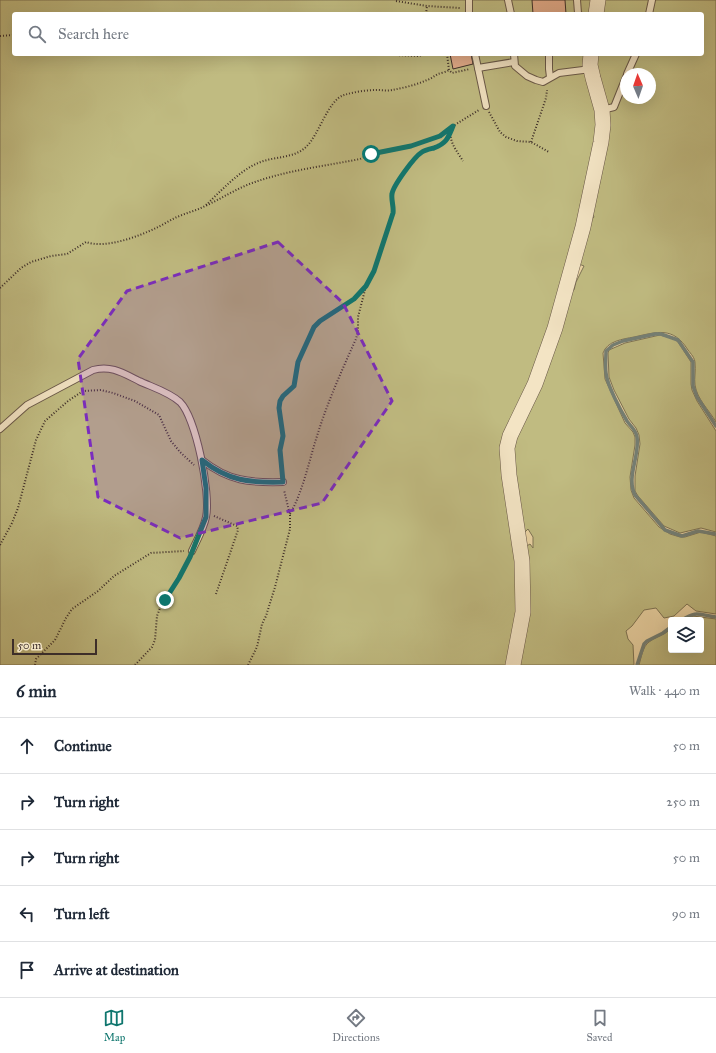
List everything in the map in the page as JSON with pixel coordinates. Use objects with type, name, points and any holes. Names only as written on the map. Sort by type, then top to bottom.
[{"type":"street","points":[[596,12],[598,0]]},
{"type":"street","points":[[513,665],[523,612],[522,561],[509,475],[507,448],[510,436],[535,384],[555,328],[583,227],[601,142],[603,125],[602,110],[591,69],[591,56]]},
{"type":"lane","points":[[469,0],[469,11]]},
{"type":"lane","points":[[508,0],[511,12]]},
{"type":"lane","points":[[577,0],[578,12]]},
{"type":"lane","points":[[649,12],[652,0]]},
{"type":"lane","points":[[476,56],[486,106]]},
{"type":"lane","points":[[514,56],[515,66],[527,76],[543,82],[559,73],[591,69]]},
{"type":"lane","points":[[548,56],[548,79]]},
{"type":"lane","points":[[630,68],[635,56]]},
{"type":"lane","points":[[478,68],[514,62]]},
{"type":"lane","points":[[602,110],[614,107],[620,92]]},
{"type":"lane","points":[[0,429],[27,405],[93,370],[102,367],[114,370],[169,394],[185,408],[202,460],[206,517],[192,551]]},
{"type":"lane","points":[[202,460],[222,473],[242,480],[262,483],[283,482]]},
{"type":"path","points":[[396,1],[469,11]]},
{"type":"path","points":[[426,12],[427,6]]},
{"type":"path","points":[[0,36],[12,35]]},
{"type":"path","points":[[447,56],[449,70]]},
{"type":"path","points":[[449,70],[452,73],[478,68]]},
{"type":"path","points":[[203,207],[240,174],[256,164],[268,159],[290,156],[305,148],[310,143],[330,110],[342,96],[374,90],[390,91],[428,80],[449,70]]},
{"type":"path","points":[[531,142],[546,98],[548,79]]},
{"type":"path","points":[[0,288],[21,268],[42,258],[67,254],[86,242],[95,245],[112,243],[156,228],[176,217],[203,207],[234,191],[272,176],[360,159],[381,151],[411,146],[440,136],[453,126],[486,106],[500,132],[512,140],[531,142],[549,152]]},
{"type":"path","points":[[290,515],[296,505],[318,431],[331,396],[356,339],[358,331],[358,317],[366,286],[374,271],[393,213],[394,206],[392,196],[394,188],[417,156],[423,151],[436,147],[445,142],[450,136],[453,126]]},
{"type":"path","points":[[450,136],[452,143],[463,161]]},
{"type":"path","points":[[248,665],[257,647],[262,624],[275,587],[290,529],[290,515],[283,482],[280,450],[283,436],[279,408],[280,401],[283,396],[294,386],[298,362],[314,327],[320,321],[354,299],[366,286]]},
{"type":"path","points":[[0,545],[18,508],[36,440],[45,421],[68,401],[83,391],[101,390],[113,393],[135,401],[159,415],[171,441],[180,452],[204,474]]},
{"type":"path","points":[[206,512],[236,526],[238,530],[216,594]]},
{"type":"path","points":[[35,665],[36,659],[55,640],[72,609],[98,591],[114,576],[151,553],[192,551],[179,578],[160,608],[157,616],[152,647],[135,665]]},
{"type":"highlighted area","points":[[278,242],[343,303],[392,401],[322,503],[180,538],[98,497],[78,359],[127,291]]},
{"type":"shaded area","points":[[0,0],[716,0],[716,422],[696,390],[694,358],[682,342],[676,337],[670,334],[657,333],[625,339],[612,343],[603,353],[605,379],[625,423],[633,432],[635,437],[630,477],[631,490],[634,498],[659,527],[670,534],[685,537],[701,532],[716,536],[716,614],[696,611],[687,604],[674,616],[664,618],[656,608],[644,610],[632,626],[626,631],[628,639],[633,645],[634,665],[518,665],[529,605],[529,584],[525,547],[530,544],[533,548],[533,537],[528,529],[525,532],[522,528],[513,471],[512,445],[548,364],[569,295],[571,290],[574,290],[576,282],[584,266],[579,264],[579,260],[588,224],[594,217],[591,211],[602,156],[590,165],[573,240],[537,366],[503,441],[503,480],[510,512],[517,573],[517,618],[508,665],[0,665]]},
{"type":"shaded area","points":[[660,335],[674,339],[678,342],[691,362],[692,390],[697,401],[716,431],[716,532],[701,528],[680,533],[664,526],[635,491],[635,476],[640,444],[639,435],[614,390],[609,377],[608,353],[609,350],[625,343]]},
{"type":"shaded area","points":[[704,617],[716,619],[716,665],[639,665],[645,646],[652,640],[668,631],[668,653],[704,653]]},
{"type":"building","points":[[532,0],[565,0],[566,12],[533,12]]},
{"type":"building","points":[[450,56],[471,56],[473,64],[453,69]]},
{"type":"waterway","points":[[716,426],[697,397],[693,386],[693,362],[678,340],[661,334],[655,334],[623,341],[613,345],[606,351],[606,370],[609,384],[621,411],[637,437],[637,452],[632,474],[635,495],[665,530],[682,536],[698,531],[716,534]]},
{"type":"waterway","points":[[687,617],[695,614],[716,617]]},
{"type":"waterway","points":[[637,665],[644,644],[668,629]]},
{"type":"route","points":[[165,600],[190,557],[206,517],[206,488],[202,460],[230,477],[262,483],[283,482],[280,450],[283,430],[279,408],[280,401],[283,396],[294,386],[298,362],[307,340],[314,327],[320,321],[354,299],[366,286],[374,271],[393,213],[394,206],[392,192],[394,188],[417,156],[423,151],[436,147],[445,142],[450,136],[453,126],[440,136],[411,146],[371,154]]}]
